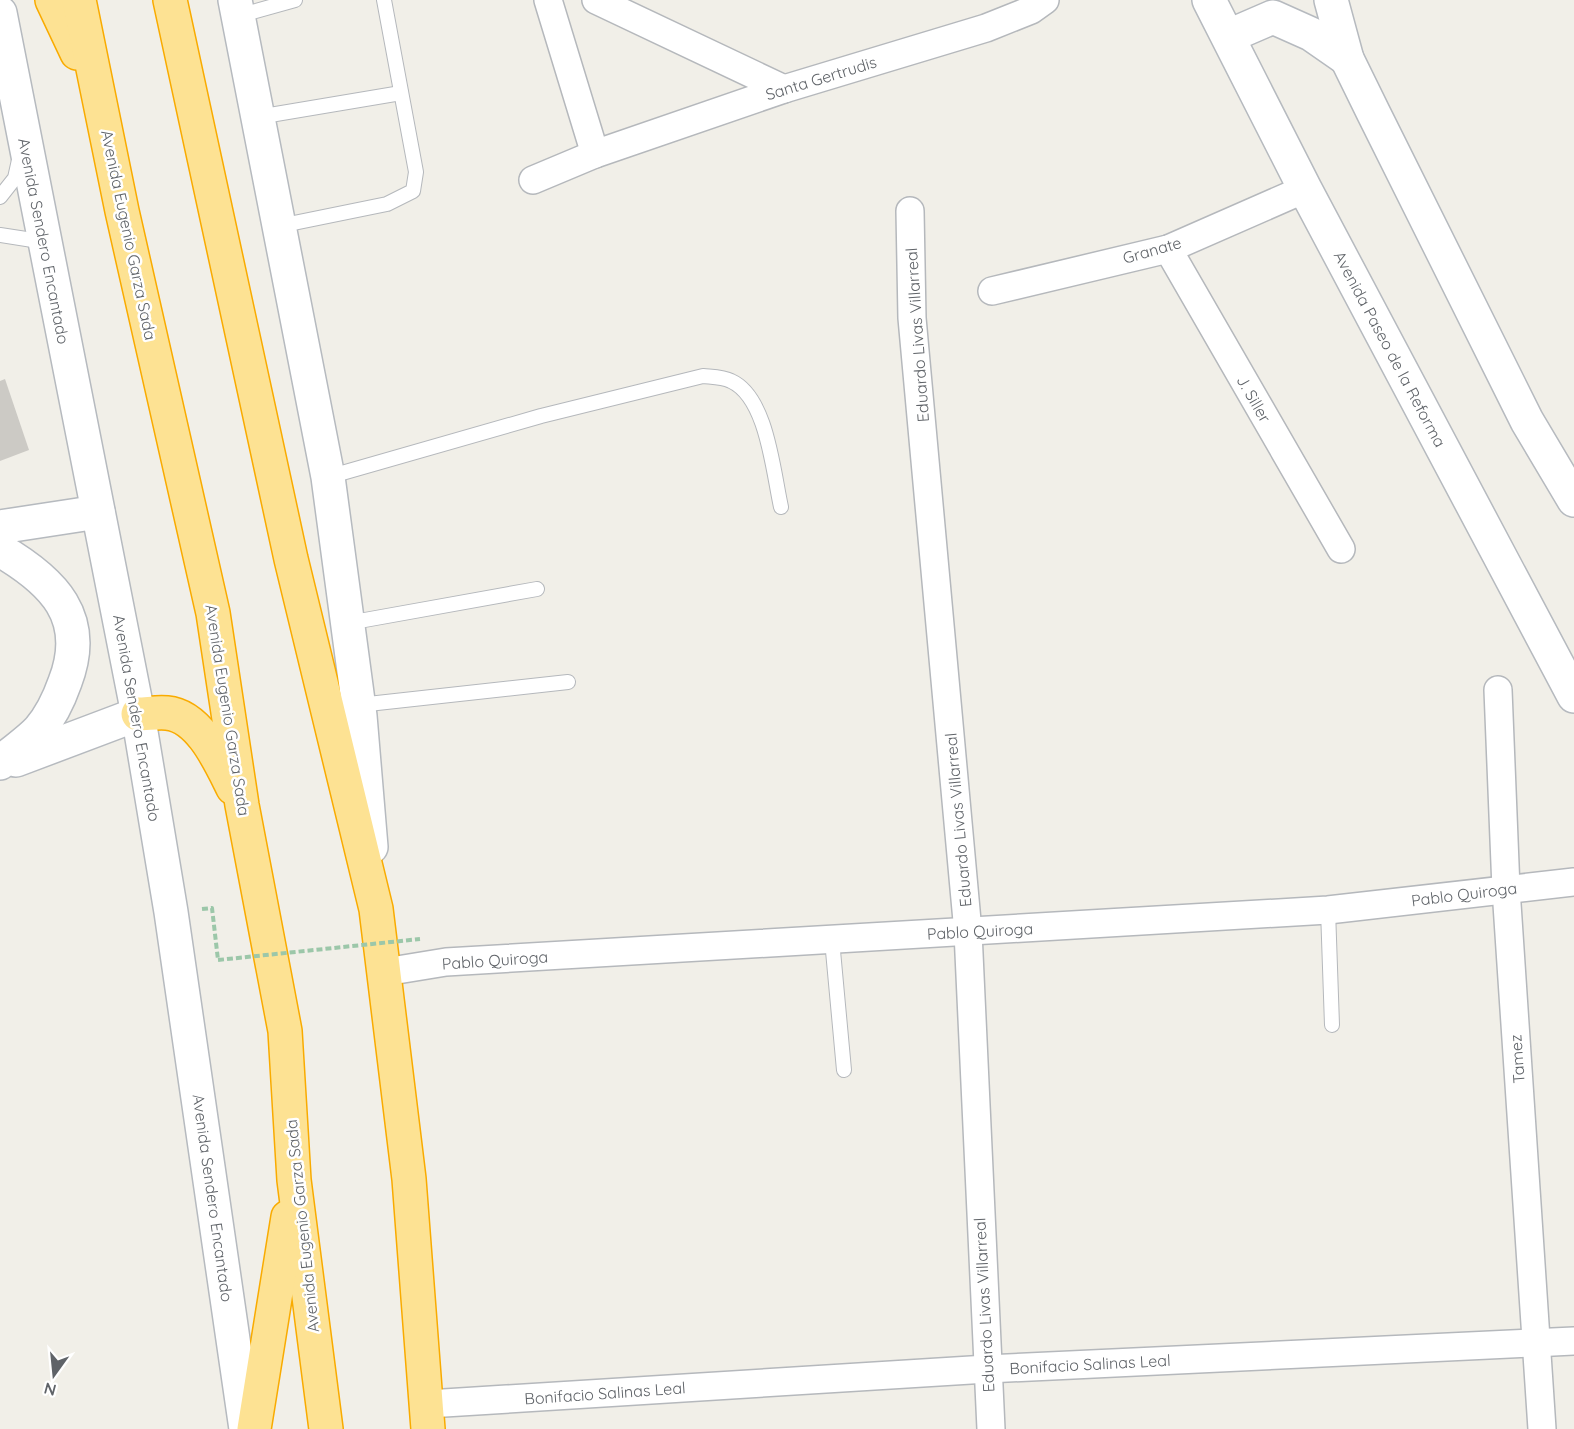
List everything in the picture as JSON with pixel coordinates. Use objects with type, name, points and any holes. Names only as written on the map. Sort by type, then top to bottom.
[{"type":"highway","points":[[52,0],[73,43],[107,133]]},
{"type":"highway","name":"Avenida Eugenio Garza Sada","points":[[79,0],[213,614],[242,805],[285,1031],[294,1180],[326,1429]]},
{"type":"highway","points":[[170,0],[291,559],[376,909],[409,1179],[428,1417]]},
{"type":"highway","points":[[138,714],[168,713],[183,718],[196,728],[220,763],[242,805]]},
{"type":"highway","points":[[254,1429],[294,1180]]},
{"type":"street","points":[[548,0],[595,154]]},
{"type":"street","points":[[596,0],[784,88]]},
{"type":"street","name":"Santa Gertrudis","points":[[533,180],[595,154],[784,88],[986,28],[1031,10],[1045,0]]},
{"type":"street","name":"Avenida Paseo de la Reforma","points":[[1209,0],[1305,189],[1574,696]]},
{"type":"street","points":[[1332,0],[1347,59],[1527,421],[1562,462],[1574,500]]},
{"type":"street","points":[[236,8],[328,477],[359,705],[376,909]]},
{"type":"street","name":"Avenida Sendero Encantado","points":[[0,13],[138,714],[171,912],[246,1429]]},
{"type":"street","points":[[1229,36],[1273,17],[1311,34],[1347,59]]},
{"type":"street","name":"Granate","points":[[992,291],[1168,249],[1305,189]]},
{"type":"street","name":"Eduardo Livas Villarreal","points":[[910,211],[912,318],[968,932],[991,1429]]},
{"type":"street","name":"J. Siller","points":[[1168,249],[1341,549]]},
{"type":"street","points":[[0,527],[98,512]]},
{"type":"street","points":[[0,550],[50,586],[68,609],[74,638],[71,667],[58,701],[39,730],[0,764]]},
{"type":"street","name":"Tamez","points":[[1498,690],[1506,889],[1542,1429]]},
{"type":"street","points":[[0,764],[138,714]]},
{"type":"street","name":"Pablo Quiroga","points":[[385,972],[446,962],[1328,910],[1574,882]]},
{"type":"street","name":"Bonifacio Salinas Leal","points":[[428,1417],[987,1370],[1574,1341]]},
{"type":"lane","points":[[236,8],[295,0]]},
{"type":"lane","points":[[279,226],[387,204],[413,191],[416,172],[384,0]]},
{"type":"lane","points":[[258,117],[402,93]]},
{"type":"lane","points":[[0,197],[15,178],[25,141]]},
{"type":"lane","points":[[0,235],[39,241],[46,251]]},
{"type":"lane","points":[[328,477],[541,416],[703,376],[730,380],[748,393],[759,413],[782,507]]},
{"type":"lane","points":[[348,623],[537,589]]},
{"type":"lane","points":[[359,705],[568,682]]},
{"type":"lane","points":[[1328,910],[1332,1025]]},
{"type":"lane","points":[[832,940],[844,1070]]},
{"type":"path","points":[[212,908],[218,960],[420,939]]},
{"type":"building","points":[[5,379],[29,450],[0,461],[0,381]]}]
